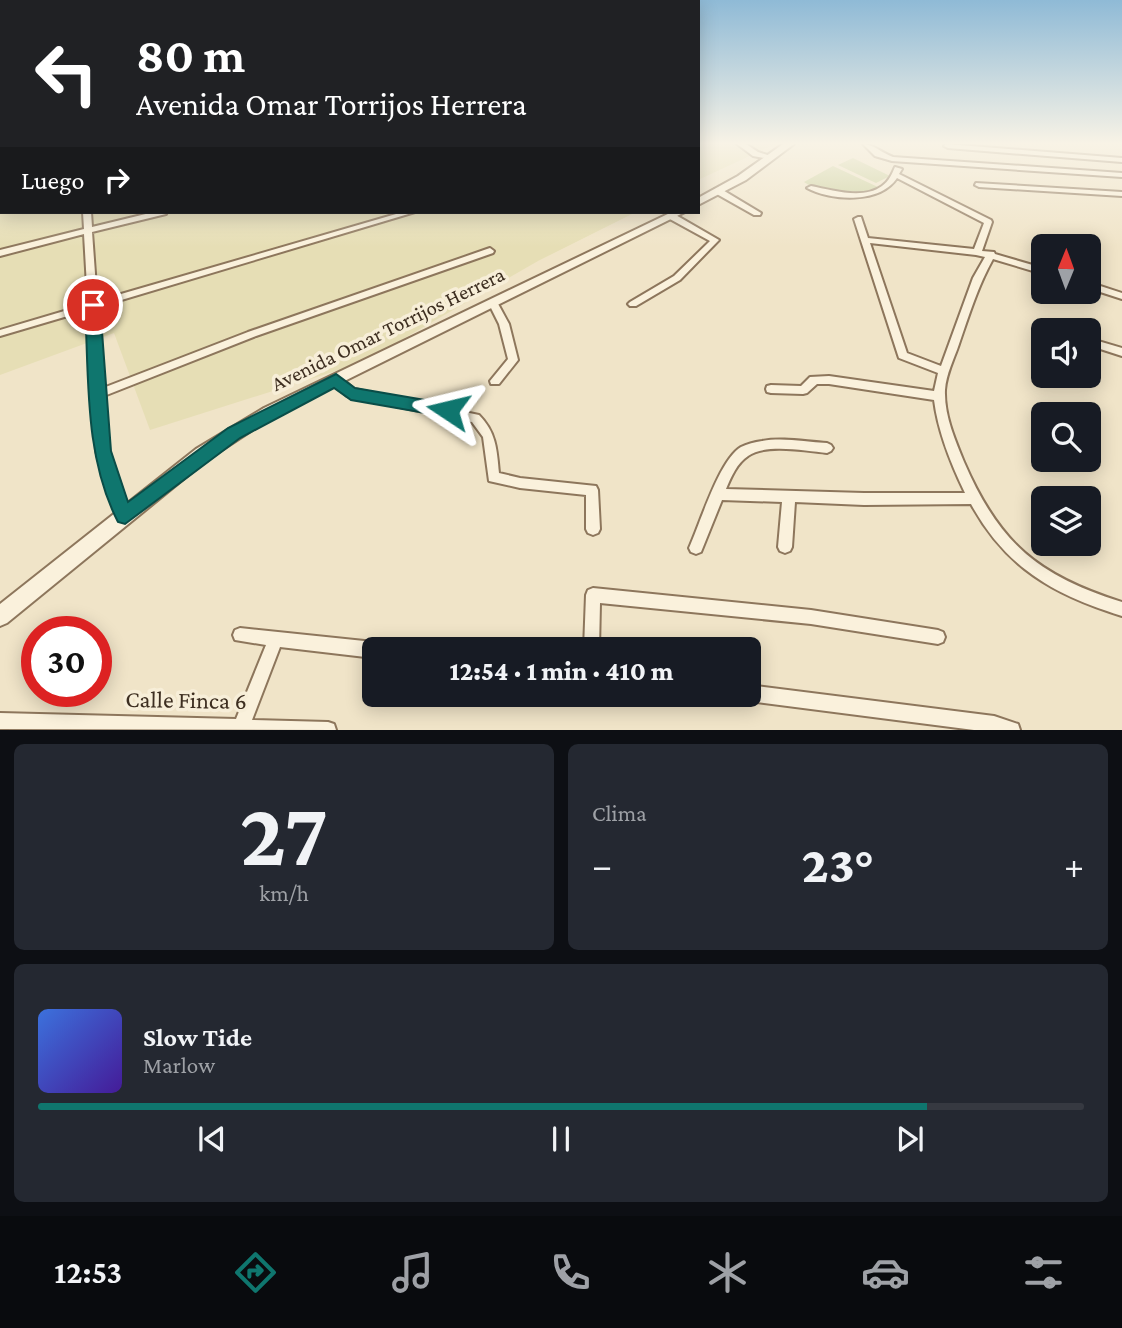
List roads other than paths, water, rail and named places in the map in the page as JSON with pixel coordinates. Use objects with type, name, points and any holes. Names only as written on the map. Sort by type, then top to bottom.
[{"type":"street","points":[[700,201],[738,178]]},
{"type":"street","points":[[811,188],[837,194],[877,194],[893,178]]},
{"type":"street","points":[[902,178],[988,222],[977,252]]},
{"type":"street","points":[[978,185],[1122,194]]},
{"type":"street","points":[[718,191],[758,213]]},
{"type":"street","points":[[87,214],[98,361],[96,395],[106,470],[125,516]]},
{"type":"street","points":[[0,253],[155,214]]},
{"type":"street","points":[[0,333],[404,214]]},
{"type":"street","points":[[633,304],[677,278],[715,240],[676,214]]},
{"type":"street","name":"Avenida Omar Torrijos Herrera","points":[[0,616],[234,433],[336,380],[676,214]]},
{"type":"street","points":[[858,219],[903,355],[944,371]]},
{"type":"street","points":[[866,240],[991,254],[1031,267]]},
{"type":"street","points":[[96,395],[264,330],[490,251]]},
{"type":"street","points":[[991,254],[978,278],[944,371],[938,396],[948,438],[981,514],[1030,567],[1064,590],[1122,610]]},
{"type":"street","points":[[1101,289],[1122,296]]},
{"type":"street","points":[[494,304],[507,323],[506,334],[513,360],[495,380]]},
{"type":"street","points":[[1101,345],[1122,352]]},
{"type":"street","points":[[336,380],[351,393],[475,418],[484,425],[491,440],[494,477],[520,484],[592,490],[593,529]]},
{"type":"street","points":[[771,390],[803,390],[814,380],[829,380],[938,396]]},
{"type":"street","points":[[696,548],[732,465],[743,452],[762,446],[827,448]]},
{"type":"street","points":[[720,494],[972,498]]},
{"type":"street","points":[[785,547],[789,496]]},
{"type":"street","points":[[591,637],[593,594],[811,617],[938,637]]},
{"type":"street","points":[[240,635],[362,649]]},
{"type":"street","points":[[242,725],[276,639]]},
{"type":"street","points":[[761,695],[994,724],[1012,730]]},
{"type":"street","name":"Calle Finca 6","points":[[0,721],[242,725],[328,730]]}]
